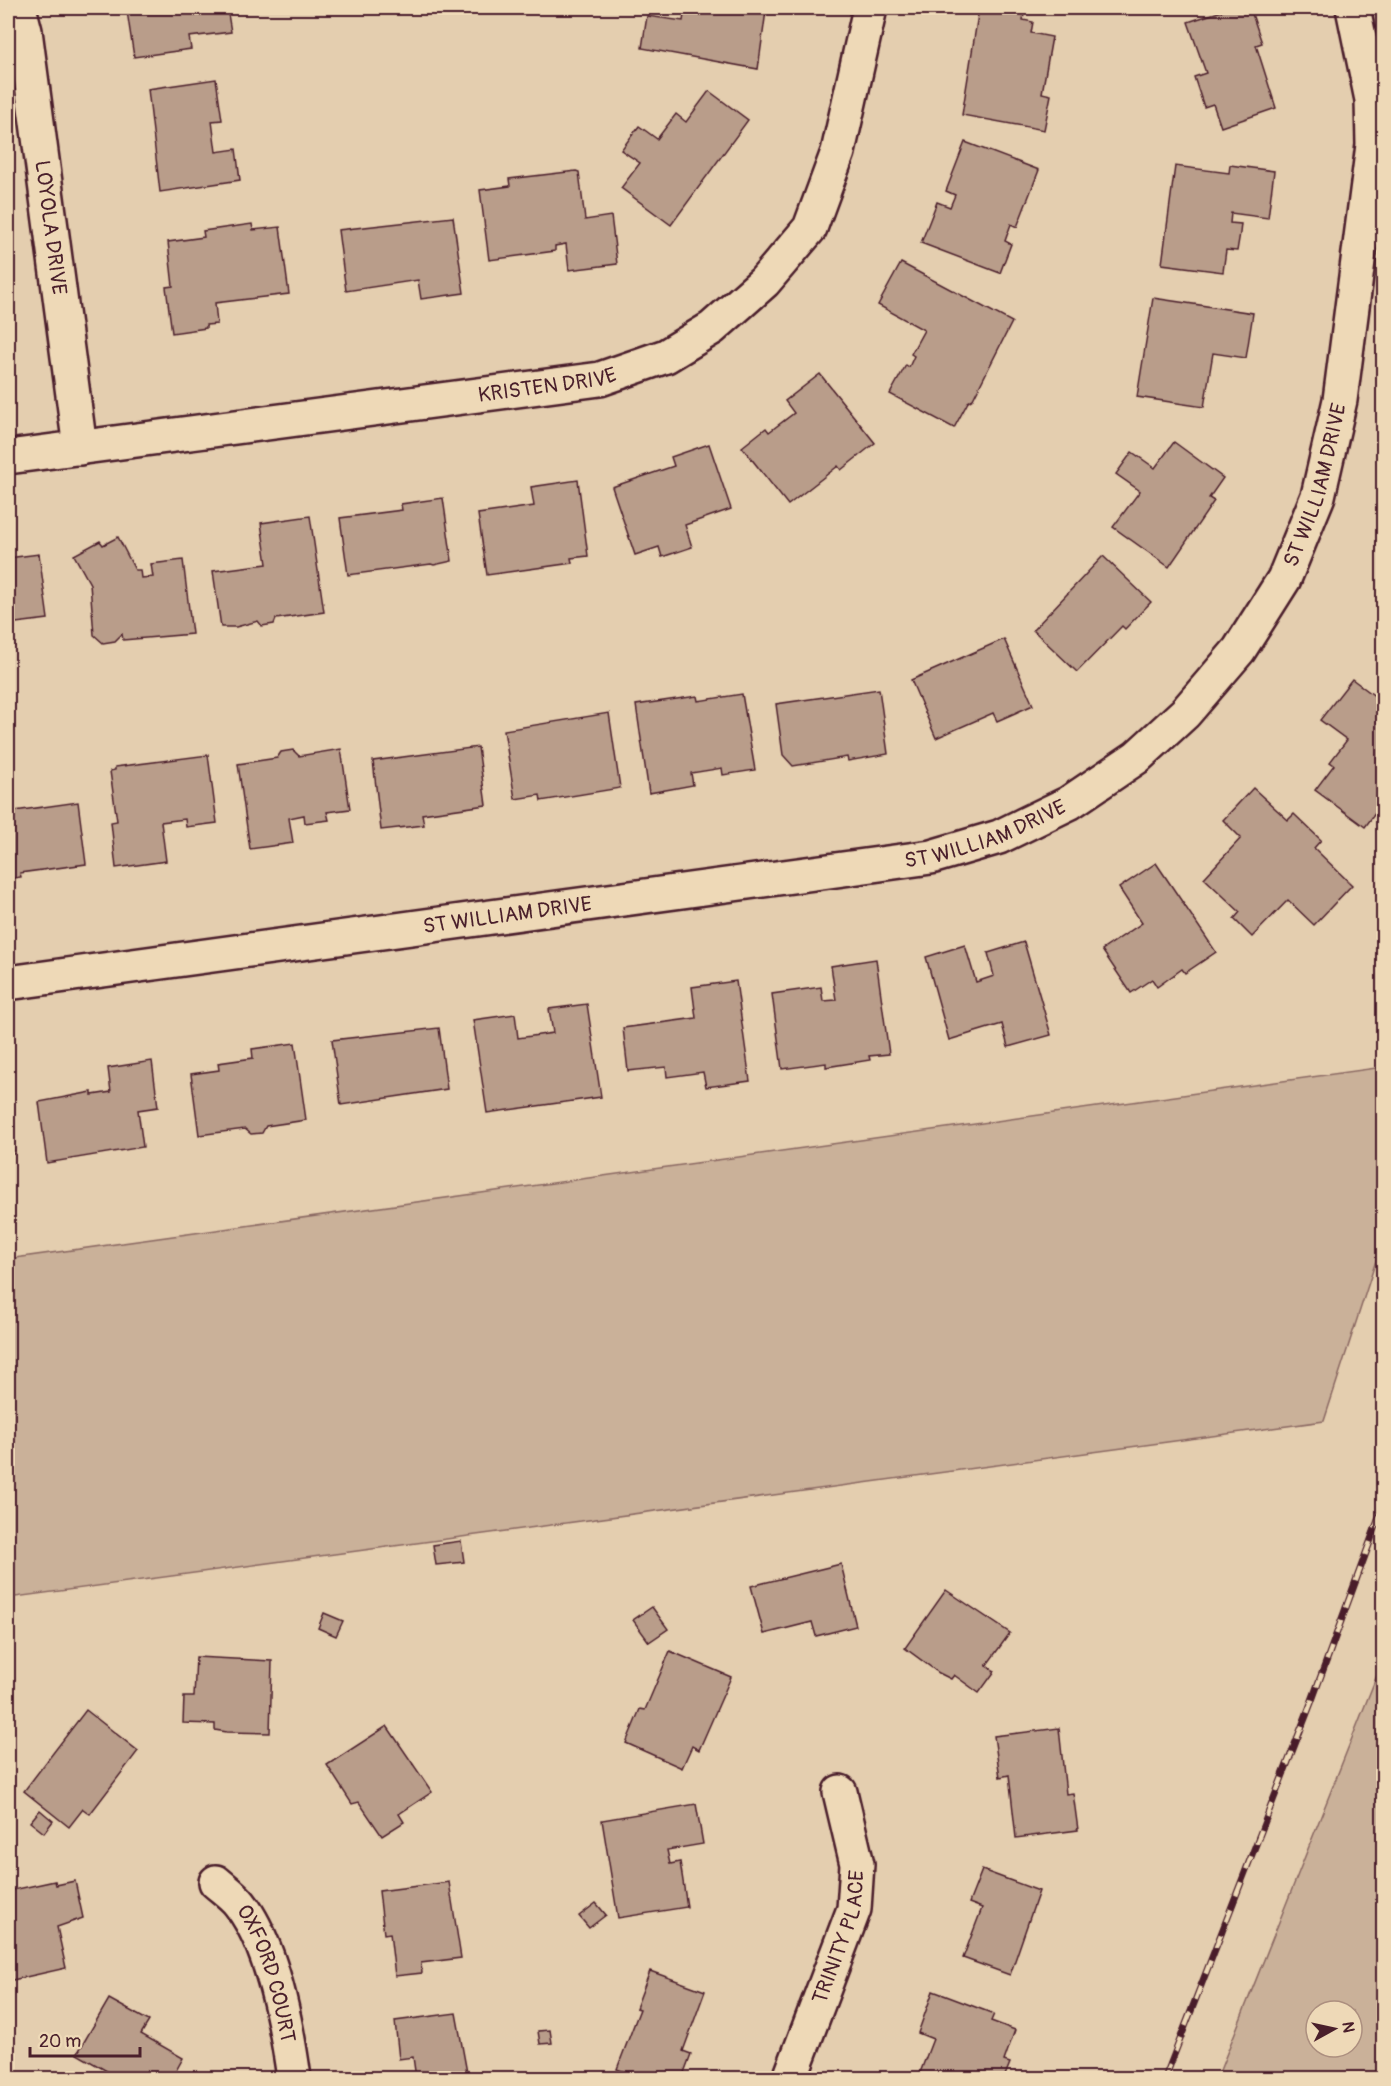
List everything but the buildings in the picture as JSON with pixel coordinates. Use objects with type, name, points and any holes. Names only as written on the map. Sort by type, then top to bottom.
[{"type":"street","name":"LOYOLA DRIVE","points":[[19,8],[25,31],[80,448]]},
{"type":"street","name":"KRISTEN DRIVE","points":[[8,457],[600,379],[666,356],[712,328],[764,282],[810,228],[838,152],[870,8]]},
{"type":"street","name":"ST WILLIAM DRIVE","points":[[8,983],[931,857],[999,837],[1039,818],[1069,803],[1137,757],[1185,713],[1239,650],[1284,579],[1318,496],[1340,400],[1372,145],[1372,100],[1353,8]]},
{"type":"street","name":"TRINITY PLACE","points":[[790,2079],[854,1909],[857,1864],[840,1792]]},
{"type":"street","name":"OXFORD COURT","points":[[216,1882],[240,1904],[266,1952],[288,2030],[294,2079]]},
{"type":"shaded area","points":[[1383,1067],[1383,1239],[1324,1421],[8,1598],[8,1259]]},
{"type":"shaded area","points":[[1383,1660],[1383,2078],[1217,2078]]},
{"type":"railway","points":[[1165,2078],[1311,1703],[1384,1504]]}]
